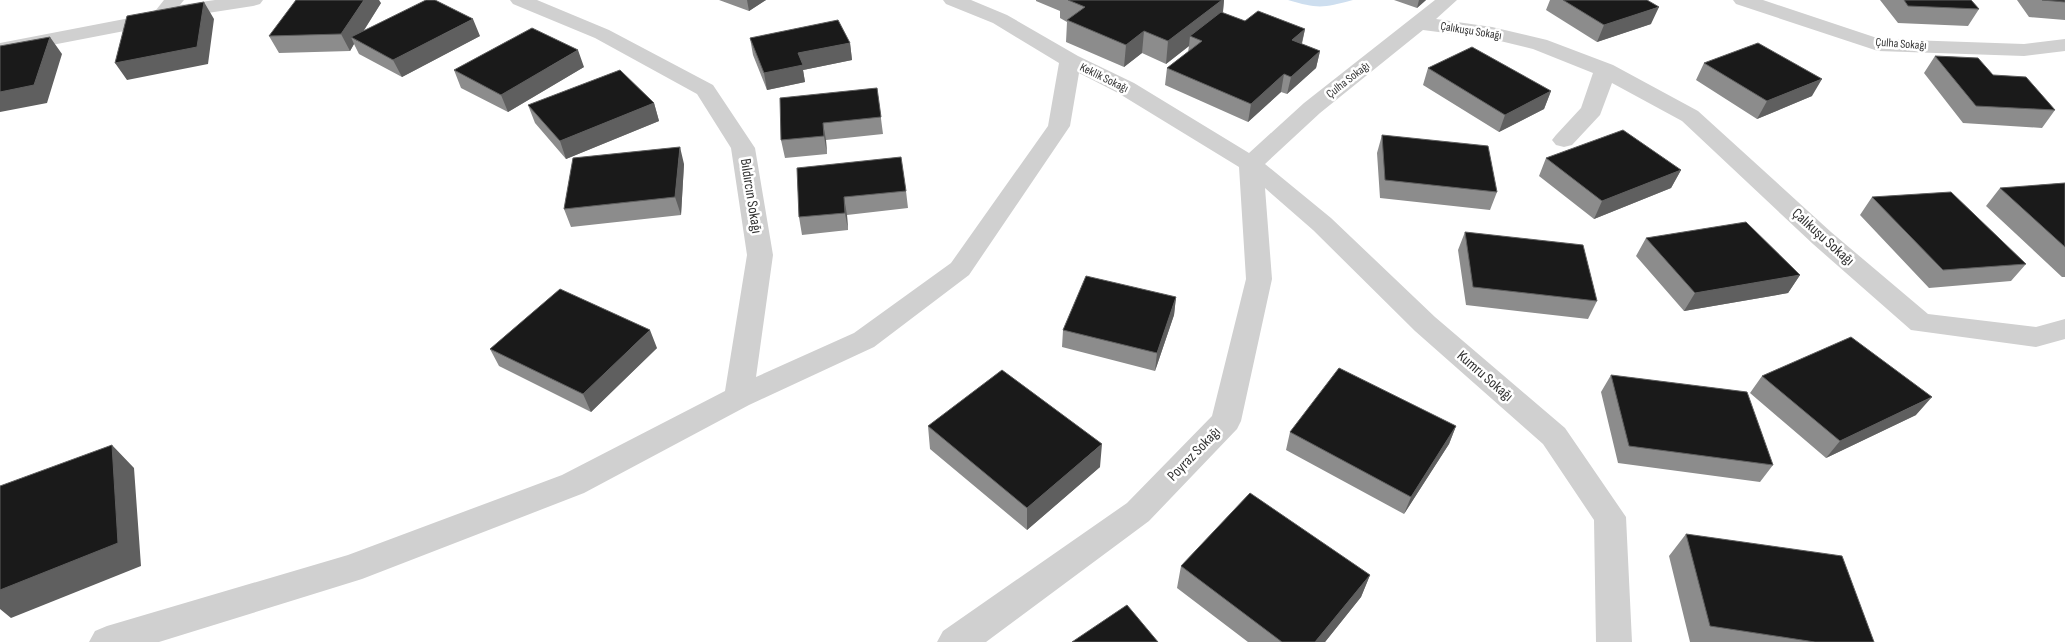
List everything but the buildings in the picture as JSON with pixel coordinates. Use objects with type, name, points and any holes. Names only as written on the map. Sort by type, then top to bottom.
[{"type":"street","points":[[0,49],[140,22],[168,7],[253,0]]},
{"type":"street","name":"Bıldırcın Sokağı","points":[[520,0],[602,34],[705,90],[743,148],[760,255],[739,397]]},
{"type":"street","name":"Keklik Sokağı","points":[[953,0],[1000,19],[1070,61],[1126,88],[1251,164]]},
{"type":"street","name":"Çulha Sokağı","points":[[1251,164],[1312,108],[1447,0]]},
{"type":"street","name":"Çulha Sokağı","points":[[1743,0],[1878,45],[2024,50],[2065,45]]},
{"type":"street","name":"Çalıkuşu Sokağı","points":[[1420,23],[1492,33],[1540,44],[1605,70],[1690,116],[1822,238],[1921,323],[2036,337],[2065,329]]},
{"type":"street","points":[[107,642],[350,569],[573,484],[739,397],[864,340],[960,269],[1059,126],[1070,61]]},
{"type":"street","points":[[1564,140],[1592,110],[1605,70]]},
{"type":"street","name":"Poyraz Sokağı","points":[[955,642],[972,632],[1138,512],[1226,421],[1259,279],[1251,164]]},
{"type":"street","name":"Kumru Sokağı","points":[[1251,164],[1322,224],[1425,324],[1554,436],[1610,517],[1614,642]]},
{"type":"water","points":[[1288,0],[1353,0],[1334,5],[1314,6]]}]
